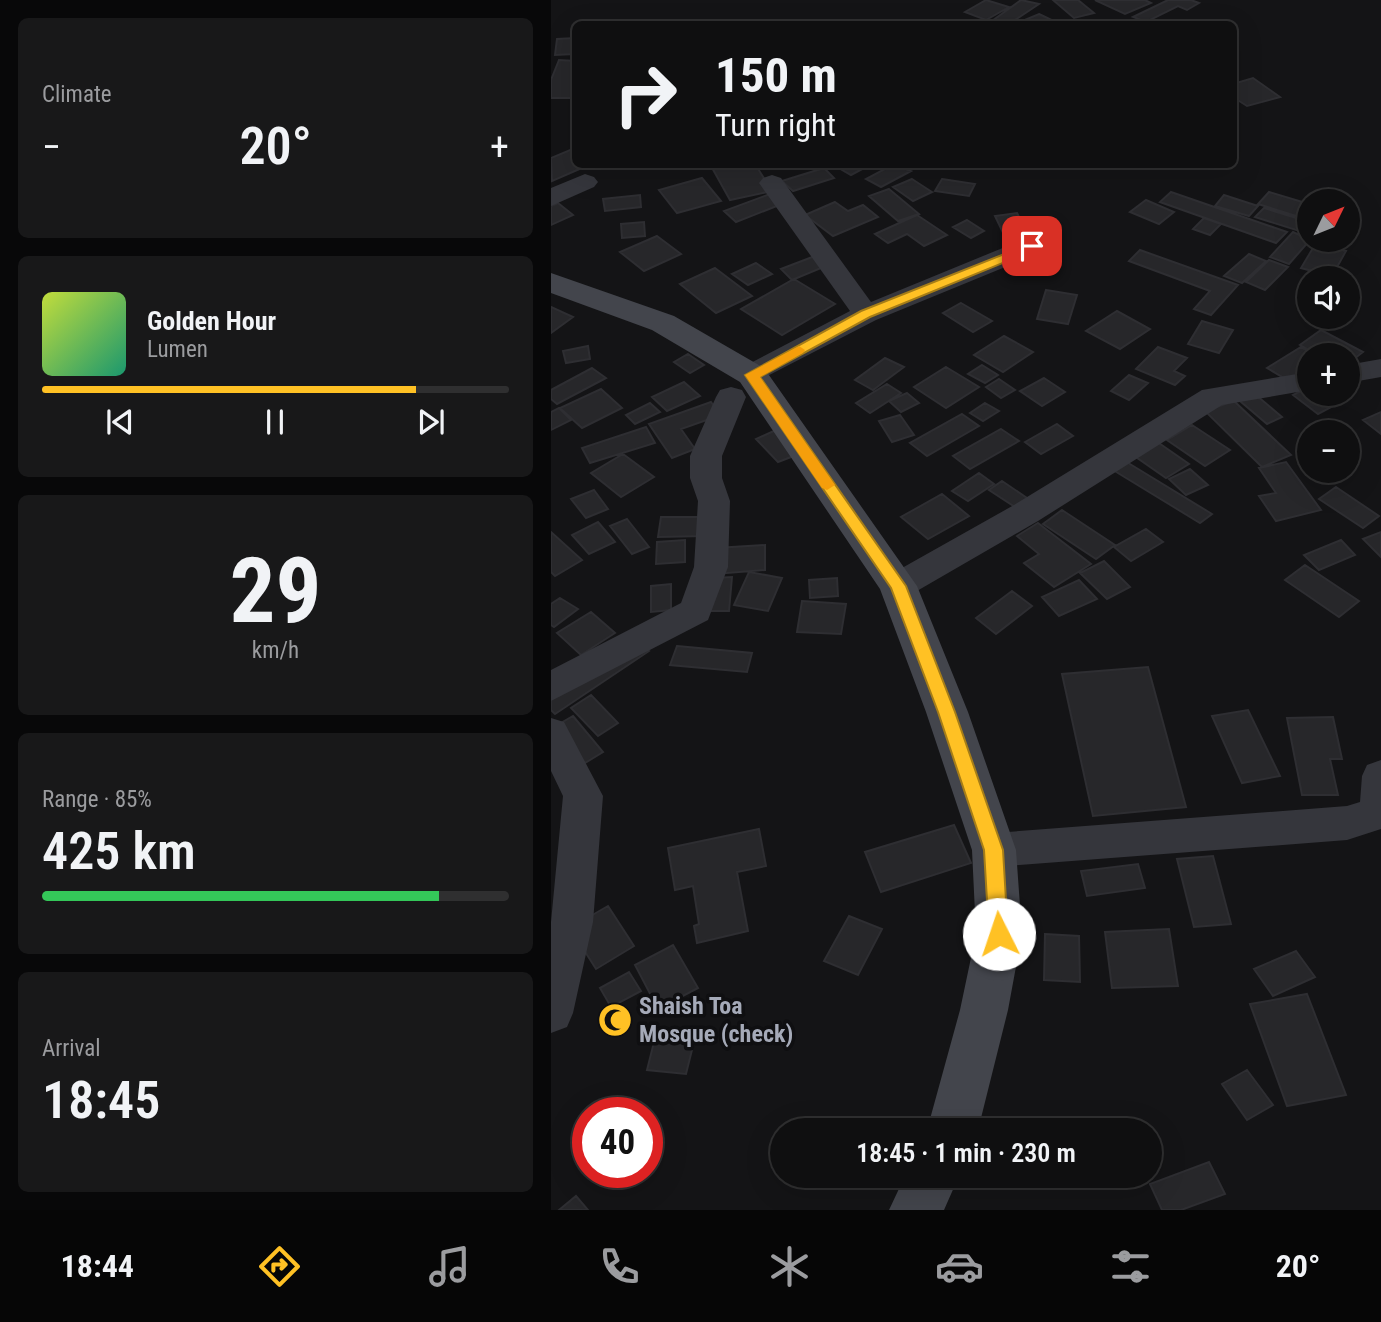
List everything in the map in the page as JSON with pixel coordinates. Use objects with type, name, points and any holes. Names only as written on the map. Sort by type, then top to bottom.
[{"type":"street","points":[[551,198],[585,182]]},
{"type":"street","points":[[772,183],[866,314]]},
{"type":"street","points":[[551,687],[631,642],[696,611],[711,567],[714,501],[706,478],[706,456],[742,386],[866,314],[1032,246]]},
{"type":"street","points":[[551,282],[662,323],[742,386],[898,586],[947,712],[994,850],[999,934],[984,1010],[956,1118]]},
{"type":"street","points":[[1360,372],[1381,368]]},
{"type":"street","points":[[898,586],[1026,513],[1213,397],[1297,383]]},
{"type":"street","points":[[551,733],[583,796],[561,923],[551,1013]]},
{"type":"street","points":[[994,850],[1347,823],[1379,813],[1381,776]]},
{"type":"street","points":[[916,1210],[927,1188]]},
{"type":"building","points":[[986,0],[1009,7],[986,20],[965,12]]},
{"type":"building","points":[[1021,0],[1039,4],[1014,21],[992,21]]},
{"type":"building","points":[[1053,0],[1078,0],[1094,13],[1074,18]]},
{"type":"building","points":[[1095,0],[1145,0],[1151,3],[1125,14]]},
{"type":"building","points":[[1168,0],[1191,0],[1199,3],[1187,10],[1178,6],[1148,21],[1133,17]]},
{"type":"building","points":[[1039,14],[1054,21],[1022,21]]},
{"type":"building","points":[[572,38],[572,54],[555,55],[557,39]]},
{"type":"building","points":[[559,60],[572,61],[572,98],[551,98],[551,80]]},
{"type":"building","points":[[1253,78],[1280,97],[1247,106],[1237,100],[1237,83]]},
{"type":"building","points":[[572,149],[572,168],[582,168],[552,181],[551,158]]},
{"type":"building","points":[[712,168],[758,168],[772,191],[730,200]]},
{"type":"building","points":[[824,168],[834,178],[793,191],[782,181]]},
{"type":"building","points":[[839,168],[864,168],[851,175]]},
{"type":"building","points":[[887,168],[911,171],[881,187],[866,179]]},
{"type":"building","points":[[702,178],[721,201],[677,213],[659,190]]},
{"type":"building","points":[[912,179],[932,192],[913,201],[893,187]]},
{"type":"building","points":[[942,179],[975,184],[969,196],[935,191]]},
{"type":"building","points":[[889,189],[919,214],[898,221],[869,196]]},
{"type":"building","points":[[1171,192],[1287,232],[1276,243],[1160,202]]},
{"type":"building","points":[[1269,192],[1297,200],[1297,216],[1258,204]]},
{"type":"building","points":[[770,194],[782,204],[736,222],[724,211]]},
{"type":"building","points":[[640,195],[641,207],[605,211],[603,199]]},
{"type":"building","points":[[1224,195],[1258,206],[1249,216],[1215,206]]},
{"type":"building","points":[[1146,200],[1174,212],[1159,224],[1130,212]]},
{"type":"building","points":[[835,202],[848,211],[863,205],[878,217],[833,236],[805,215]]},
{"type":"building","points":[[558,203],[573,215],[551,225],[551,206]]},
{"type":"building","points":[[1264,208],[1297,218],[1297,230],[1255,217]]},
{"type":"building","points":[[1017,213],[1028,234],[1005,237],[995,216]]},
{"type":"building","points":[[917,215],[947,235],[924,246],[907,234],[888,243],[875,234]]},
{"type":"building","points":[[1204,218],[1221,224],[1210,235],[1193,229]]},
{"type":"building","points":[[967,220],[984,231],[971,238],[953,227]]},
{"type":"building","points":[[644,222],[645,236],[622,238],[621,224]]},
{"type":"building","points":[[1293,232],[1297,234],[1297,252],[1300,252],[1289,264],[1270,257]]},
{"type":"building","points":[[657,236],[681,254],[644,271],[620,252]]},
{"type":"building","points":[[1140,250],[1238,285],[1211,315],[1194,309],[1210,291],[1129,261]]},
{"type":"building","points":[[1311,252],[1345,252],[1338,266],[1302,266]]},
{"type":"building","points":[[1249,254],[1266,261],[1242,283],[1224,276]]},
{"type":"building","points":[[815,256],[826,266],[792,280],[781,269]]},
{"type":"building","points":[[1269,260],[1288,267],[1265,290],[1246,282]]},
{"type":"building","points":[[756,263],[772,274],[748,285],[732,274]]},
{"type":"building","points":[[715,268],[752,296],[716,313],[680,284]]},
{"type":"building","points":[[794,279],[835,304],[782,335],[741,309]]},
{"type":"building","points":[[1046,290],[1077,295],[1068,324],[1037,319]]},
{"type":"building","points":[[961,303],[992,321],[973,332],[943,313]]},
{"type":"building","points":[[551,307],[573,317],[551,333]]},
{"type":"building","points":[[1117,311],[1150,329],[1120,349],[1086,331]]},
{"type":"building","points":[[1202,321],[1233,330],[1219,353],[1188,344]]},
{"type":"building","points":[[1321,330],[1346,343],[1303,343]]},
{"type":"building","points":[[1004,336],[1033,352],[1003,372],[974,355]]},
{"type":"building","points":[[588,346],[590,359],[566,363],[563,351]]},
{"type":"building","points":[[1158,347],[1187,358],[1174,371],[1185,376],[1175,385],[1136,369]]},
{"type":"building","points":[[1297,349],[1297,376],[1289,381],[1267,368]]},
{"type":"building","points":[[688,354],[704,365],[690,373],[674,362]]},
{"type":"building","points":[[885,358],[904,367],[873,390],[855,380]]},
{"type":"building","points":[[982,365],[998,375],[985,383],[968,374]]},
{"type":"building","points":[[946,367],[979,387],[946,408],[914,387]]},
{"type":"building","points":[[592,368],[606,378],[557,404],[551,399],[551,390]]},
{"type":"building","points":[[1129,375],[1148,383],[1129,400],[1111,391]]},
{"type":"building","points":[[1044,378],[1065,392],[1042,406],[1020,391]]},
{"type":"building","points":[[999,379],[1015,390],[1001,398],[986,387]]},
{"type":"building","points":[[684,382],[700,396],[667,411],[652,397]]},
{"type":"building","points":[[887,384],[901,393],[870,413],[856,403]]},
{"type":"building","points":[[601,389],[622,408],[582,428],[560,408]]},
{"type":"building","points":[[907,393],[919,403],[901,412],[889,401]]},
{"type":"building","points":[[1256,395],[1282,417],[1267,424],[1240,401]]},
{"type":"building","points":[[1234,401],[1291,455],[1262,467],[1205,411]]},
{"type":"building","points":[[711,402],[721,415],[681,429],[695,449],[672,458],[649,424]]},
{"type":"building","points":[[650,403],[660,412],[635,424],[626,415]]},
{"type":"building","points":[[985,403],[999,411],[983,421],[970,413]]},
{"type":"building","points":[[1307,406],[1333,406],[1318,414]]},
{"type":"building","points":[[559,408],[571,420],[551,430],[551,412]]},
{"type":"building","points":[[1381,412],[1381,434],[1363,420]]},
{"type":"building","points":[[962,414],[979,426],[927,456],[910,443]]},
{"type":"building","points":[[900,415],[914,435],[892,442],[879,421]]},
{"type":"building","points":[[1057,424],[1073,436],[1041,454],[1025,442]]},
{"type":"building","points":[[1192,425],[1230,450],[1205,466],[1167,440]]},
{"type":"building","points":[[646,427],[655,443],[590,463],[582,448]]},
{"type":"building","points":[[1001,429],[1019,441],[970,469],[953,456]]},
{"type":"building","points":[[776,430],[799,454],[778,462],[756,439]]},
{"type":"building","points":[[1156,441],[1189,464],[1166,478],[1133,455]]},
{"type":"building","points":[[623,454],[654,477],[621,497],[591,473]]},
{"type":"building","points":[[1125,461],[1212,514],[1200,523],[1113,470]]},
{"type":"building","points":[[1286,462],[1297,477],[1297,483],[1301,483],[1321,510],[1276,521],[1259,496],[1276,493],[1259,468]]},
{"type":"building","points":[[1190,469],[1208,485],[1186,495],[1169,479]]},
{"type":"building","points":[[979,473],[994,484],[968,501],[952,491]]},
{"type":"building","points":[[1002,481],[1030,500],[1018,509],[989,490]]},
{"type":"building","points":[[1336,487],[1379,516],[1363,528],[1319,499]]},
{"type":"building","points":[[594,490],[608,509],[586,518],[571,499]]},
{"type":"building","points":[[942,494],[969,516],[928,539],[901,517]]},
{"type":"building","points":[[1062,510],[1115,545],[1096,559],[1043,524]]},
{"type":"building","points":[[661,517],[708,517],[705,536],[658,537]]},
{"type":"building","points":[[627,519],[649,547],[632,554],[610,526]]},
{"type":"building","points":[[598,522],[615,542],[589,554],[572,535]]},
{"type":"building","points":[[1038,523],[1091,564],[1054,587],[1024,563],[1039,554],[1017,536]]},
{"type":"building","points":[[1146,529],[1163,542],[1131,561],[1114,547]]},
{"type":"building","points":[[551,532],[582,560],[555,576],[551,572]]},
{"type":"building","points":[[1381,532],[1381,557],[1363,539]]},
{"type":"building","points":[[685,540],[685,562],[656,564],[657,542]]},
{"type":"building","points":[[1341,540],[1355,555],[1319,570],[1304,555]]},
{"type":"building","points":[[765,545],[765,570],[715,574],[716,548]]},
{"type":"building","points":[[1104,561],[1130,587],[1107,599],[1080,573]]},
{"type":"building","points":[[1305,565],[1359,601],[1339,617],[1285,580]]},
{"type":"building","points":[[749,572],[782,578],[768,611],[734,605]]},
{"type":"building","points":[[732,577],[729,611],[711,611],[714,578]]},
{"type":"building","points":[[837,578],[838,596],[810,598],[809,580]]},
{"type":"building","points":[[1079,580],[1097,599],[1059,616],[1042,597]]},
{"type":"building","points":[[671,584],[671,610],[651,612],[651,586]]},
{"type":"building","points":[[1012,591],[1032,606],[996,634],[976,618]]},
{"type":"building","points":[[560,598],[578,609],[554,627],[551,625],[551,604]]},
{"type":"building","points":[[802,601],[846,604],[841,634],[797,632]]},
{"type":"building","points":[[591,612],[615,633],[581,655],[557,633]]},
{"type":"building","points":[[633,638],[649,651],[555,714],[551,710],[551,691]]},
{"type":"building","points":[[677,646],[752,653],[747,672],[670,665]]},
{"type":"building","points":[[1148,667],[1186,807],[1093,816],[1062,674]]},
{"type":"building","points":[[591,695],[618,723],[598,736],[571,708]]},
{"type":"building","points":[[1248,710],[1280,776],[1242,783],[1212,716]]},
{"type":"building","points":[[573,716],[603,752],[585,763],[554,727]]},
{"type":"building","points":[[1333,717],[1342,759],[1330,759],[1338,795],[1302,795],[1287,718]]},
{"type":"building","points":[[954,825],[971,863],[881,892],[865,852]]},
{"type":"building","points":[[759,829],[766,866],[737,872],[748,931],[697,943],[694,926],[699,924],[693,886],[675,890],[668,848]]},
{"type":"building","points":[[1213,856],[1231,924],[1194,927],[1177,859]]},
{"type":"building","points":[[1138,864],[1145,888],[1087,896],[1081,871]]},
{"type":"building","points":[[608,906],[634,946],[596,969],[570,928]]},
{"type":"building","points":[[849,916],[882,929],[858,975],[824,961]]},
{"type":"building","points":[[1169,929],[1178,986],[1112,988],[1105,932]]},
{"type":"building","points":[[1045,934],[1079,936],[1080,982],[1044,980]]},
{"type":"building","points":[[673,945],[698,988],[658,1009],[635,965]]},
{"type":"building","points":[[1296,951],[1315,977],[1273,996],[1254,969]]},
{"type":"building","points":[[629,972],[641,991],[611,1007],[600,988]]},
{"type":"building","points":[[1307,994],[1346,1095],[1287,1106],[1250,1004]]},
{"type":"building","points":[[656,1034],[695,1038],[686,1074],[647,1070]]},
{"type":"building","points":[[1247,1070],[1273,1105],[1247,1120],[1222,1084]]},
{"type":"building","points":[[1209,1162],[1225,1194],[1181,1210],[1162,1210],[1152,1188],[1162,1188],[1162,1180]]},
{"type":"building","points":[[576,1196],[588,1210],[559,1210]]},
{"type":"slow traffic","points":[[799,350],[752,375],[827,485]]},
{"type":"place","name":"Shaish Toa Mosque (check)","points":[[615,1020]]},
{"type":"route","points":[[999,934],[994,850],[947,712],[898,586],[752,375],[866,314],[1032,246]]}]
